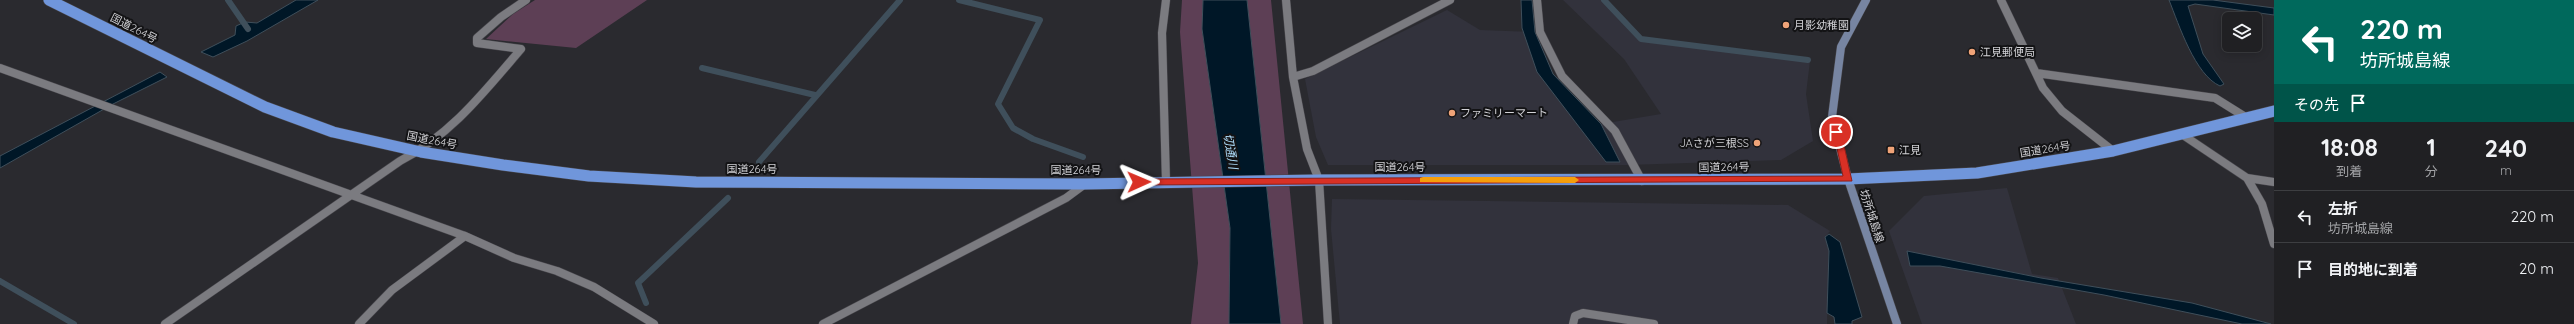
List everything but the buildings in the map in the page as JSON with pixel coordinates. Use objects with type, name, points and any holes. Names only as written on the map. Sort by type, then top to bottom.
[{"type":"highway","name":"国道264号","points":[[49,0],[265,107],[333,132],[421,152],[589,176],[696,182],[1085,184],[1305,180],[1642,181],[1848,178],[1977,173],[2112,151],[2183,135],[2274,111]]},
{"type":"main road","name":"坊所城島線","points":[[1866,0],[1841,47],[1832,117],[1848,178],[1897,324]]},
{"type":"street","points":[[165,324],[400,161],[421,152],[455,123],[521,49],[477,43],[477,38],[501,17],[526,0]]},
{"type":"street","points":[[1166,0],[1162,33],[1166,182]]},
{"type":"street","points":[[1286,0],[1293,76],[1307,149],[1319,180],[1328,324]]},
{"type":"street","points":[[1293,76],[1313,71],[1450,0]]},
{"type":"street","points":[[1537,0],[1540,32],[1562,76],[1614,131],[1642,181]]},
{"type":"street","points":[[2000,0],[2043,88],[2062,111],[2112,151]]},
{"type":"street","points":[[0,68],[465,236],[514,258],[557,271],[594,287],[654,324]]},
{"type":"street","points":[[2036,73],[2215,98],[2247,118]]},
{"type":"street","points":[[2183,135],[2247,178],[2274,182]]},
{"type":"street","points":[[2247,178],[2262,204],[2274,244]]},
{"type":"street","points":[[823,324],[1066,198],[1085,184]]},
{"type":"street","points":[[359,324],[392,290],[465,236]]},
{"type":"street","points":[[1573,324],[1575,316],[1583,313],[1654,324]]},
{"type":"shaded area","points":[[535,0],[647,0],[576,48],[486,39],[513,14]]},
{"type":"shaded area","points":[[1182,0],[1203,0],[1202,29],[1230,228],[1229,324],[1191,324],[1198,263],[1180,32]]},
{"type":"shaded area","points":[[1247,0],[1271,0],[1303,324],[1281,324]]},
{"type":"shaded area","points":[[1563,0],[1603,0],[1640,39],[1810,61],[1806,94],[1813,141],[1781,160],[1627,165],[1328,165],[1316,137],[1305,79],[1447,10],[1480,30],[1535,32],[1553,74],[1601,124],[1661,114],[1624,59]]},
{"type":"shaded area","points":[[2007,188],[2032,274],[2058,278],[2076,324],[1922,324],[1889,231],[1924,196]]},
{"type":"shaded area","points":[[1332,199],[1788,205],[1830,231],[1825,237],[1829,251],[1827,324],[1340,324],[1331,229]]},
{"type":"water","points":[[296,0],[318,0],[247,41],[213,57],[201,52],[235,35],[236,26],[245,22],[257,23]]},
{"type":"water","name":"切通川","points":[[1203,0],[1247,0],[1281,324],[1229,324],[1230,228],[1202,29]]},
{"type":"water","points":[[1521,0],[1532,0],[1535,32],[1553,74],[1601,124],[1620,162],[1606,162],[1537,72],[1522,28]]},
{"type":"water","points":[[2169,0],[2213,0],[2274,8],[2274,15],[2262,13],[2262,12],[2195,4],[2188,6],[2203,54],[2224,84],[2220,86],[2211,80],[2203,71],[2196,61],[2183,35]]},
{"type":"water","points":[[160,72],[167,77],[113,104],[0,168],[0,156]]},
{"type":"water","points":[[1829,234],[1840,242],[1862,317],[1852,321],[1852,324],[1835,324],[1834,317],[1827,313],[1829,251],[1825,237]]},
{"type":"water","points":[[1907,251],[2041,278],[2192,303],[2271,324],[2242,324],[2104,295],[1940,266],[1910,266]]},
{"type":"waterway","points":[[228,0],[248,29]]},
{"type":"waterway","points":[[759,162],[900,0]]},
{"type":"waterway","points":[[959,0],[1040,20],[998,104],[1013,128],[1033,139],[1083,157]]},
{"type":"waterway","points":[[1604,0],[1641,39],[1808,60]]},
{"type":"waterway","points":[[702,68],[815,95]]},
{"type":"waterway","points":[[646,303],[638,283],[728,198]]},
{"type":"waterway","points":[[0,281],[74,324]]},
{"type":"slow traffic","points":[[1423,180],[1575,180]]},
{"type":"place","name":"月影幼稚園","points":[[1786,25]]},
{"type":"place","name":"江見郵便局","points":[[1972,52]]},
{"type":"place","name":"ファミリーマート","points":[[1452,113]]},
{"type":"place","name":"JAさが三根SS","points":[[1757,143]]},
{"type":"place","name":"江見","points":[[1891,150]]},
{"type":"route","points":[[1139,182],[1319,180],[1642,181],[1848,178],[1836,132]]}]
